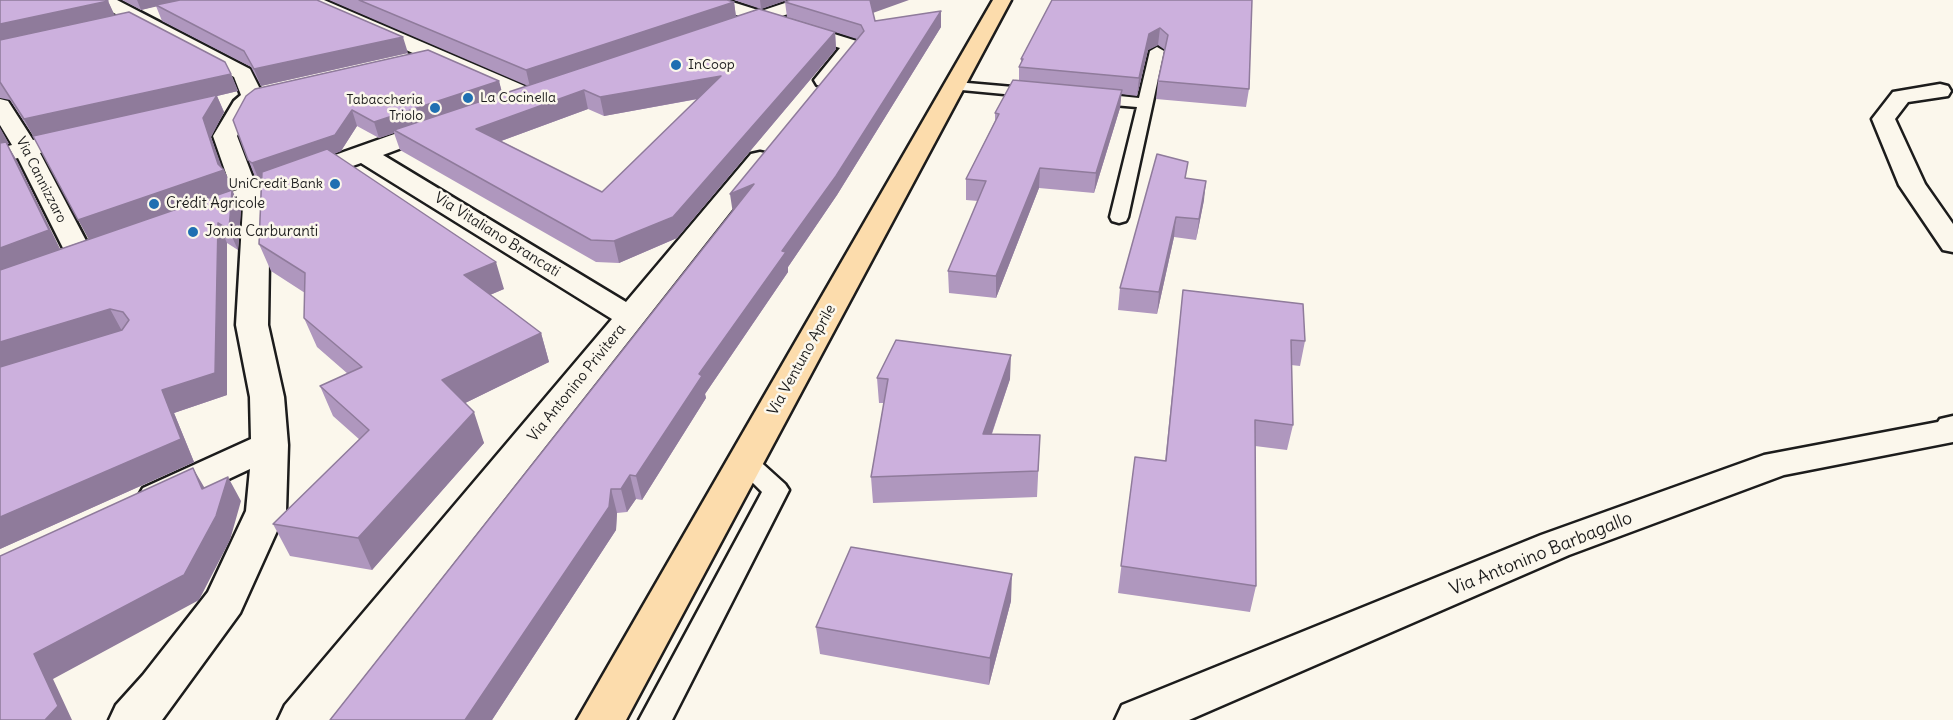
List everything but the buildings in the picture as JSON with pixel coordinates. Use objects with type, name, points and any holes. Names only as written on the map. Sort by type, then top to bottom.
[{"type":"main road","name":"Via Ventuno Aprile","points":[[601,720],[1002,0]]},
{"type":"street","points":[[103,0],[243,73],[264,94]]},
{"type":"street","points":[[309,0],[433,56],[538,92],[494,107]]},
{"type":"street","points":[[708,0],[853,46],[808,100]]},
{"type":"street","points":[[728,28],[812,0]]},
{"type":"street","points":[[114,24],[167,12]]},
{"type":"street","points":[[399,63],[433,56]]},
{"type":"street","points":[[1940,91],[1901,97],[1883,119],[1912,185],[1953,244]]},
{"type":"street","points":[[219,105],[264,94]]},
{"type":"street","points":[[256,193],[242,182],[225,136],[242,106],[264,94]]},
{"type":"street","name":"Via Cannizzaro","points":[[0,106],[26,149],[80,256]]},
{"type":"street","points":[[168,225],[461,118]]},
{"type":"street","points":[[0,155],[106,130]]},
{"type":"street","name":"Via Antonino Privitera","points":[[302,720],[778,136]]},
{"type":"street","name":"Via Vitaliano Brancati","points":[[363,153],[630,317]]},
{"type":"street","points":[[133,720],[160,689],[225,601],[266,511],[270,445],[267,398],[252,325],[256,193]]},
{"type":"street","name":"Via Antonino Barbagallo","points":[[1139,720],[1555,545],[1777,464],[1951,431],[1953,427]]},
{"type":"street","points":[[129,509],[270,445]]},
{"type":"lane","points":[[1119,217],[1157,51]]},
{"type":"lane","points":[[956,86],[1056,95]]},
{"type":"lane","points":[[1078,97],[1146,103]]},
{"type":"lane","points":[[655,720],[776,490],[745,462]]},
{"type":"place","name":"InCoop","points":[[676,65]]},
{"type":"place","name":"La Cocinella","points":[[468,98]]},
{"type":"place","name":"Tabaccheria Triolo","points":[[435,108]]},
{"type":"place","name":"UniCredit Bank","points":[[335,184]]},
{"type":"place","name":"Crédit Agricole","points":[[154,204]]},
{"type":"place","name":"Jonia Carburanti","points":[[193,232]]}]
